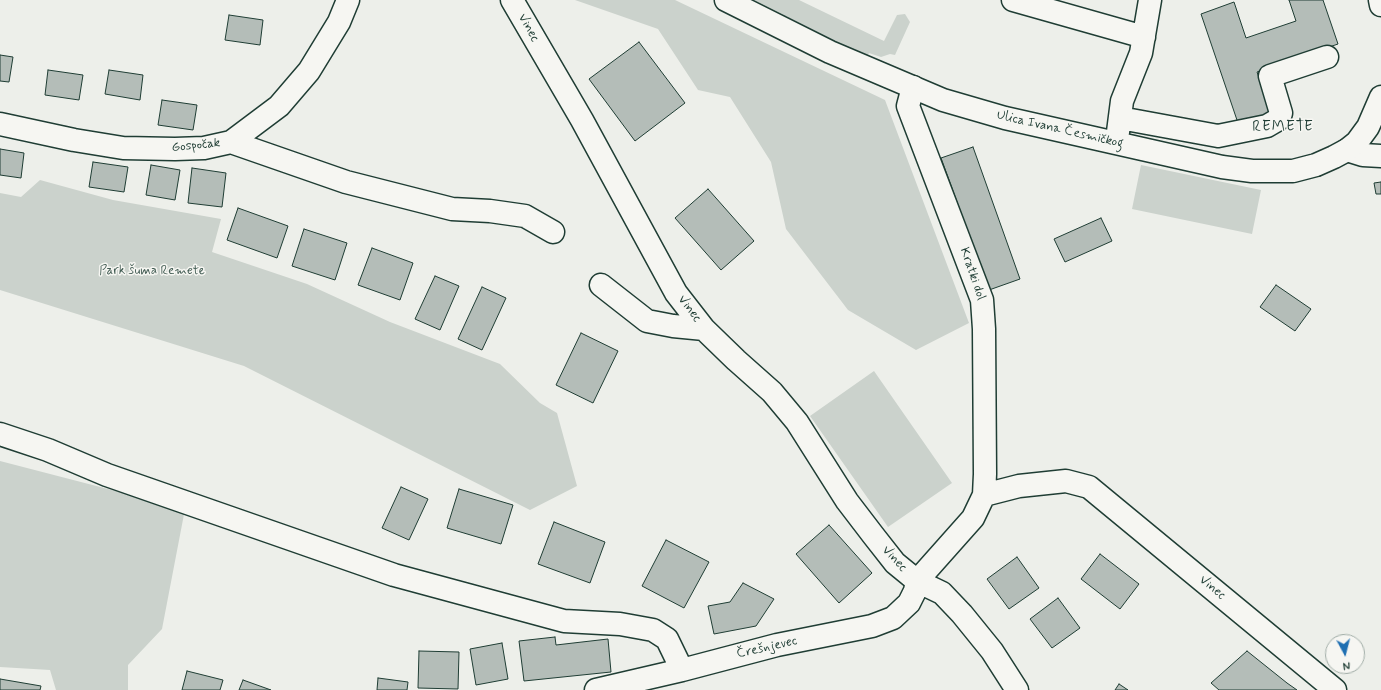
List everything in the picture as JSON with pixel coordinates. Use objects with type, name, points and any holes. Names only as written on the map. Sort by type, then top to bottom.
[{"type":"street","name":"Gospočak","points":[[0,124],[74,140],[123,148],[175,150],[204,148],[231,142],[279,106],[309,71],[339,22],[348,0]]},
{"type":"street","name":"Vinec","points":[[512,0],[582,120],[676,293],[704,328],[736,360],[772,392],[797,422],[872,535],[895,563],[917,581],[942,593],[962,614],[992,651],[1017,690]]},
{"type":"street","name":"Ulica Ivana Česmičkog","points":[[726,0],[830,52],[913,87],[969,108],[1222,167],[1252,171],[1293,171],[1364,154],[1357,142],[1368,127],[1381,96]]},
{"type":"street","points":[[1013,0],[1144,37]]},
{"type":"street","points":[[1117,143],[1122,100],[1140,53],[1150,0]]},
{"type":"street","points":[[1380,0],[1381,5]]},
{"type":"street","points":[[1120,118],[1218,136],[1268,126],[1279,119],[1281,114],[1270,76],[1326,57]]},
{"type":"street","name":"Kratki dol","points":[[913,87],[908,106],[982,300],[984,329],[984,495]]},
{"type":"street","points":[[231,142],[346,182],[452,209],[490,211],[525,216],[554,232]]},
{"type":"street","points":[[601,285],[647,320],[673,326],[704,328]]},
{"type":"street","points":[[0,434],[48,450],[107,475],[394,575],[564,621],[620,624],[653,630],[667,639],[682,670]]},
{"type":"street","name":"Vinec","points":[[917,581],[973,518],[984,495],[1045,482],[1066,481],[1089,487],[1335,690]]},
{"type":"street","name":"Črešnjevec","points":[[596,690],[682,670],[777,645],[872,626],[893,618],[909,603],[915,591],[917,581]]},
{"type":"green space","points":[[575,0],[675,0],[885,100],[969,323],[916,350],[848,310],[786,229],[771,162],[730,97],[698,90],[658,29]]},
{"type":"green space","points":[[745,0],[799,0],[884,41],[897,15],[905,14],[910,22],[895,55],[890,54],[881,57],[869,53],[867,57]]},
{"type":"green space","points":[[1141,165],[1261,190],[1252,234],[1132,209]]},
{"type":"green space","name":"Park šuma Remete","points":[[40,180],[113,200],[221,219],[212,252],[307,284],[390,322],[500,364],[540,403],[557,413],[577,486],[530,510],[244,366],[0,290],[0,193],[21,197]]},
{"type":"green space","points":[[874,371],[952,483],[888,527],[810,416]]},
{"type":"green space","points":[[0,461],[185,509],[162,629],[128,665],[128,690],[56,690],[50,670],[0,667]]},
{"type":"building","points":[[1289,0],[1323,0],[1338,44],[1257,72],[1272,115],[1239,126],[1201,14],[1234,2],[1246,38],[1296,21]]},
{"type":"building","points":[[229,15],[263,20],[260,45],[225,40]]},
{"type":"building","points":[[639,42],[685,103],[635,141],[589,79]]},
{"type":"building","points":[[0,55],[13,57],[9,82],[0,81]]},
{"type":"building","points":[[48,70],[83,75],[79,100],[45,95]]},
{"type":"building","points":[[109,70],[143,75],[140,100],[105,94]]},
{"type":"building","points":[[162,100],[197,105],[193,130],[158,125]]},
{"type":"building","points":[[973,147],[1020,279],[989,290],[941,158]]},
{"type":"building","points":[[0,149],[24,153],[21,178],[0,175]]},
{"type":"building","points":[[93,162],[128,167],[124,192],[89,187]]},
{"type":"building","points":[[151,165],[180,170],[175,200],[146,195]]},
{"type":"building","points":[[192,168],[226,173],[222,207],[188,203]]},
{"type":"building","points":[[1381,182],[1381,194],[1376,194],[1374,183]]},
{"type":"building","points":[[708,189],[754,241],[721,270],[675,218]]},
{"type":"building","points":[[238,208],[288,226],[277,258],[227,240]]},
{"type":"building","points":[[1101,218],[1112,241],[1065,262],[1054,239]]},
{"type":"building","points":[[304,229],[347,243],[335,280],[292,266]]},
{"type":"building","points":[[372,248],[413,263],[400,300],[358,285]]},
{"type":"building","points":[[435,276],[459,286],[440,330],[415,319]]},
{"type":"building","points":[[1276,285],[1311,309],[1295,331],[1260,307]]},
{"type":"building","points":[[482,287],[506,298],[482,350],[458,339]]},
{"type":"building","points":[[581,333],[618,351],[593,403],[556,385]]},
{"type":"building","points":[[401,487],[428,499],[409,540],[382,528]]},
{"type":"building","points":[[459,489],[513,505],[501,544],[447,528]]},
{"type":"building","points":[[554,522],[605,542],[590,583],[538,564]]},
{"type":"building","points":[[829,525],[872,573],[839,603],[796,554]]},
{"type":"building","points":[[666,540],[709,562],[684,608],[642,586]]},
{"type":"building","points":[[1100,554],[1139,584],[1120,609],[1081,579]]},
{"type":"building","points":[[1017,557],[1039,588],[1009,609],[987,579]]},
{"type":"building","points":[[743,583],[774,599],[756,626],[714,634],[708,606],[730,602]]},
{"type":"building","points":[[1058,598],[1080,628],[1052,648],[1030,619]]},
{"type":"building","points":[[555,637],[556,645],[608,639],[611,672],[524,681],[519,641]]},
{"type":"building","points":[[502,643],[508,679],[476,685],[470,649]]},
{"type":"building","points":[[419,651],[459,652],[458,689],[418,688]]},
{"type":"building","points":[[1247,651],[1297,690],[1219,690],[1211,683]]},
{"type":"building","points":[[187,671],[223,680],[220,690],[182,690]]},
{"type":"building","points":[[378,678],[408,682],[407,690],[377,690]]},
{"type":"building","points":[[0,679],[41,686],[40,690],[0,690]]},
{"type":"building","points":[[243,680],[271,690],[239,690]]},
{"type":"building","points":[[1119,684],[1128,690],[1115,690]]},
{"type":"district","name":"REMETE","points":[[1283,128]]}]
